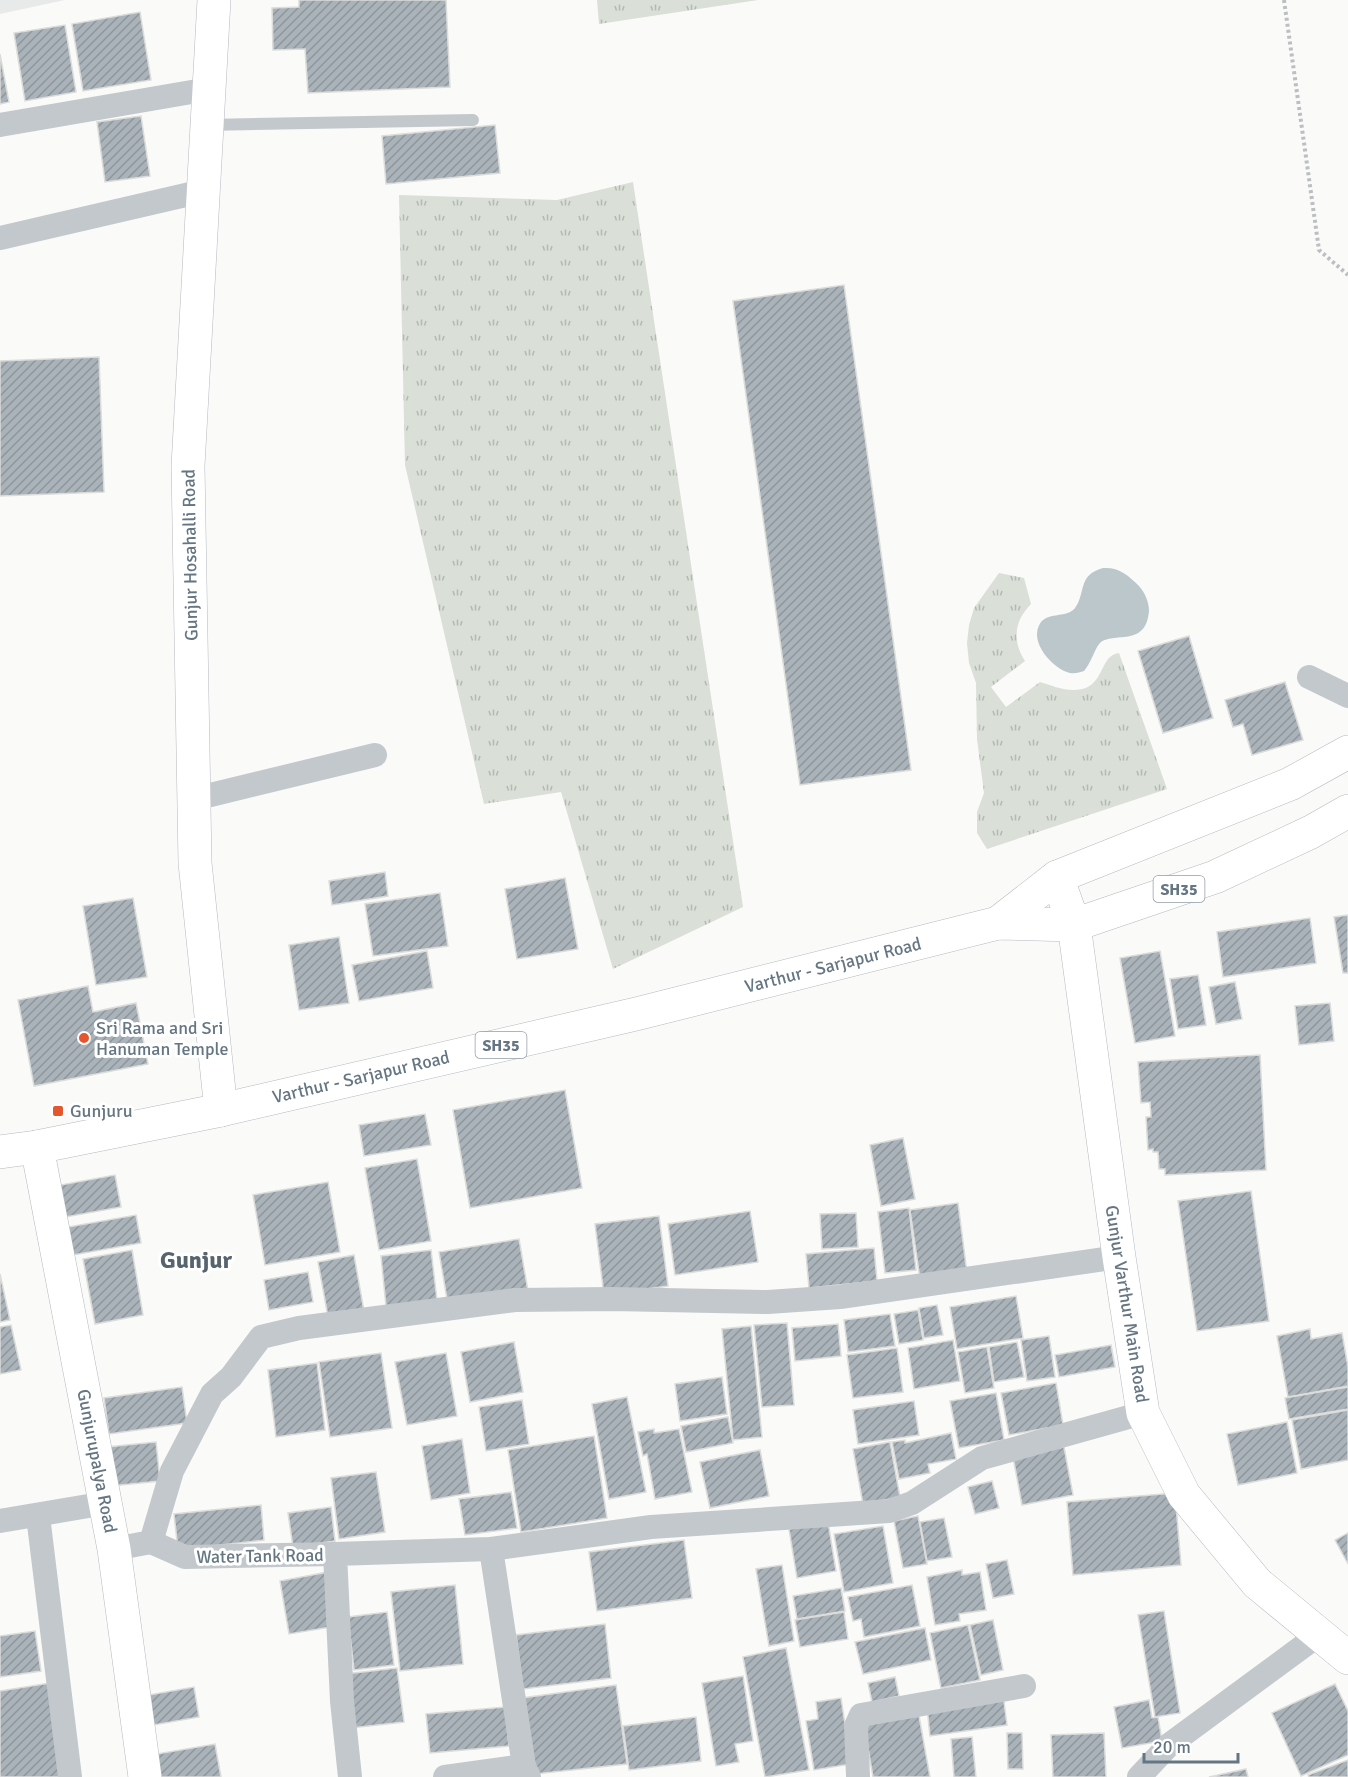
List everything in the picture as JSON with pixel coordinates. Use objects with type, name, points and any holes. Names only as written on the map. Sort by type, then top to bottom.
[{"type":"main road","name":"Gunjur Hosahalli Road","points":[[214,0],[188,466],[195,863],[221,1110]]},
{"type":"main road","name":"Varthur - Sarjapur Road","points":[[998,923],[1057,877],[1290,784],[1348,752]]},
{"type":"main road","name":"Varthur - Sarjapur Road","points":[[0,1152],[37,1147],[221,1110],[636,1014],[998,923],[1074,925],[1215,877],[1311,832],[1348,811]]},
{"type":"main road","name":"Gunjur Varthur Main Road","points":[[1057,877],[1074,925],[1119,1257],[1143,1413],[1184,1495],[1257,1583],[1348,1658]]},
{"type":"main road","name":"Gunjurupalya Road","points":[[37,1147],[114,1549],[146,1777]]},
{"type":"street","points":[[0,125],[209,88]]},
{"type":"street","points":[[0,238],[203,191]]},
{"type":"street","points":[[1309,677],[1348,696]]},
{"type":"street","points":[[194,799],[375,755]]},
{"type":"street","points":[[114,1549],[151,1542],[172,1472],[212,1394],[231,1377],[261,1337],[299,1328],[515,1300],[768,1302],[840,1297],[1119,1257]]},
{"type":"street","name":"Water Tank Road","points":[[151,1542],[185,1557],[491,1549],[651,1527],[889,1511],[912,1503],[982,1458],[1143,1413]]},
{"type":"street","points":[[0,1521],[106,1503]]},
{"type":"street","points":[[38,1516],[69,1777]]},
{"type":"street","points":[[445,1777],[527,1771],[491,1549]]},
{"type":"street","points":[[335,1554],[342,1701],[350,1777]]},
{"type":"street","points":[[1139,1777],[1169,1745],[1321,1634]]},
{"type":"street","points":[[857,1777],[856,1726],[861,1715],[1024,1686]]},
{"type":"lane","points":[[207,125],[473,120]]},
{"type":"path","points":[[1284,0],[1318,250],[1348,274]]},
{"type":"shaded area","points":[[0,0],[65,0],[0,14]]},
{"type":"shaded area","points":[[1103,568],[1123,572],[1139,586],[1148,604],[1147,623],[1136,634],[1100,643],[1084,671],[1070,673],[1056,666],[1044,653],[1037,637],[1038,629],[1045,619],[1072,611],[1078,603],[1083,585],[1089,575]]},
{"type":"green space","points":[[597,0],[758,0],[599,24]]},
{"type":"green space","points":[[633,182],[743,907],[613,969],[561,792],[484,804],[405,465],[399,195],[557,200]]},
{"type":"green space","points":[[999,573],[1024,578],[1031,604],[1021,617],[1017,631],[1018,646],[1025,661],[991,687],[1006,707],[1040,682],[1065,689],[1084,689],[1097,679],[1112,655],[1119,653],[1167,789],[987,849],[977,833],[977,812],[984,793],[977,739],[976,683],[969,663],[967,643],[974,608]]},
{"type":"building","points":[[299,0],[446,0],[450,87],[308,93],[305,49],[273,50],[272,8],[299,7]]},
{"type":"building","points":[[140,12],[151,80],[83,91],[72,24]]},
{"type":"building","points":[[65,25],[76,92],[25,101],[14,33]]},
{"type":"building","points":[[0,54],[9,102],[0,104]]},
{"type":"building","points":[[141,116],[150,176],[105,182],[97,122]]},
{"type":"building","points":[[495,125],[500,173],[386,184],[382,136]]},
{"type":"building","points":[[844,285],[911,770],[800,785],[733,301]]},
{"type":"building","points":[[99,357],[104,492],[0,496],[0,361]]},
{"type":"building","points":[[1189,636],[1213,718],[1163,733],[1138,651]]},
{"type":"building","points":[[1285,682],[1303,740],[1252,755],[1243,724],[1233,727],[1225,700]]},
{"type":"building","points":[[385,872],[388,896],[332,905],[329,881]]},
{"type":"building","points":[[565,878],[578,949],[517,959],[505,889]]},
{"type":"building","points":[[440,893],[448,946],[373,956],[365,904]]},
{"type":"building","points":[[133,898],[147,977],[96,985],[83,906]]},
{"type":"building","points":[[1348,915],[1348,973],[1343,973],[1334,917]]},
{"type":"building","points":[[1310,918],[1316,963],[1223,977],[1217,932]]},
{"type":"building","points":[[339,937],[349,1003],[299,1010],[289,945]]},
{"type":"building","points":[[427,951],[433,988],[359,1001],[352,965]]},
{"type":"building","points":[[1160,951],[1175,1036],[1135,1043],[1120,958]]},
{"type":"building","points":[[1198,975],[1206,1025],[1178,1029],[1170,979]]},
{"type":"building","points":[[1235,982],[1242,1019],[1216,1024],[1209,987]]},
{"type":"building","name":"Sri Rama and Sri Hanuman Temple","points":[[88,986],[93,1012],[136,1003],[148,1064],[34,1086],[18,1000]]},
{"type":"building","points":[[1330,1003],[1334,1041],[1299,1045],[1295,1006]]},
{"type":"building","points":[[1260,1055],[1266,1170],[1165,1175],[1165,1169],[1159,1169],[1158,1152],[1153,1152],[1153,1149],[1148,1150],[1146,1117],[1151,1117],[1150,1102],[1141,1103],[1138,1062]]},
{"type":"building","points":[[565,1090],[582,1188],[470,1208],[453,1110]]},
{"type":"building","points":[[425,1114],[431,1145],[364,1156],[359,1125]]},
{"type":"building","points":[[903,1138],[915,1199],[881,1206],[870,1145]]},
{"type":"building","points":[[417,1159],[431,1241],[379,1250],[365,1168]]},
{"type":"building","points":[[115,1175],[121,1207],[60,1218],[55,1186]]},
{"type":"building","points":[[328,1182],[340,1252],[265,1265],[253,1195]]},
{"type":"building","points":[[1251,1191],[1269,1321],[1197,1331],[1178,1201]]},
{"type":"building","points":[[958,1203],[967,1273],[920,1279],[910,1210]]},
{"type":"building","points":[[909,1208],[916,1270],[885,1273],[878,1212]]},
{"type":"building","points":[[750,1211],[758,1262],[675,1275],[668,1224]]},
{"type":"building","points":[[856,1213],[858,1247],[822,1249],[820,1214]]},
{"type":"building","points":[[136,1215],[141,1243],[73,1255],[68,1227]]},
{"type":"building","points":[[659,1216],[668,1286],[604,1295],[595,1224]]},
{"type":"building","points":[[519,1239],[528,1291],[448,1305],[439,1252]]},
{"type":"building","points":[[874,1248],[877,1281],[809,1288],[806,1254]]},
{"type":"building","points":[[132,1250],[143,1315],[95,1324],[83,1259]]},
{"type":"building","points":[[431,1250],[437,1300],[386,1306],[381,1256]]},
{"type":"building","points":[[354,1255],[364,1311],[328,1317],[318,1262]]},
{"type":"building","points":[[308,1272],[313,1302],[269,1310],[264,1280]]},
{"type":"building","points":[[0,1274],[10,1320],[0,1322]]},
{"type":"building","points":[[1016,1296],[1023,1338],[957,1349],[950,1307]]},
{"type":"building","points":[[937,1305],[943,1335],[924,1338],[919,1308]]},
{"type":"building","points":[[918,1310],[923,1340],[899,1344],[894,1314]]},
{"type":"building","points":[[890,1314],[895,1346],[848,1352],[844,1320]]},
{"type":"building","points":[[787,1323],[794,1405],[762,1407],[754,1325]]},
{"type":"building","points":[[838,1324],[841,1356],[795,1361],[792,1328]]},
{"type":"building","points":[[11,1325],[21,1370],[0,1374],[0,1327]]},
{"type":"building","points":[[751,1326],[762,1437],[733,1440],[722,1329]]},
{"type":"building","points":[[1310,1329],[1311,1339],[1342,1333],[1348,1367],[1348,1386],[1288,1397],[1277,1336]]},
{"type":"building","points":[[1049,1336],[1055,1377],[1027,1381],[1021,1340]]},
{"type":"building","points":[[953,1340],[960,1381],[914,1389],[908,1348]]},
{"type":"building","points":[[514,1342],[523,1392],[470,1402],[461,1352]]},
{"type":"building","points":[[1017,1342],[1024,1377],[994,1382],[989,1347]]},
{"type":"building","points":[[1111,1345],[1115,1367],[1059,1377],[1055,1355]]},
{"type":"building","points":[[987,1347],[994,1388],[965,1393],[958,1352]]},
{"type":"building","points":[[897,1348],[903,1392],[853,1398],[847,1355]]},
{"type":"building","points":[[381,1353],[392,1428],[330,1437],[319,1362]]},
{"type":"building","points":[[446,1353],[457,1416],[407,1425],[395,1362]]},
{"type":"building","points":[[317,1363],[325,1430],[276,1437],[268,1370]]},
{"type":"building","points":[[722,1377],[727,1414],[680,1421],[675,1384]]},
{"type":"building","points":[[1056,1383],[1063,1425],[1009,1435],[1001,1393]]},
{"type":"building","points":[[182,1387],[187,1423],[109,1434],[104,1398]]},
{"type":"building","points":[[1348,1387],[1348,1409],[1289,1419],[1285,1398]]},
{"type":"building","points":[[996,1393],[1004,1440],[959,1448],[950,1401]]},
{"type":"building","points":[[627,1397],[646,1492],[609,1499],[592,1404]]},
{"type":"building","points":[[522,1400],[529,1444],[486,1451],[479,1407]]},
{"type":"building","points":[[914,1401],[919,1435],[858,1444],[853,1410]]},
{"type":"building","points":[[1348,1410],[1348,1460],[1301,1469],[1292,1420]]},
{"type":"building","points":[[728,1417],[733,1443],[686,1452],[681,1426]]},
{"type":"building","points":[[1287,1422],[1297,1473],[1238,1485],[1227,1434]]},
{"type":"building","points":[[654,1429],[654,1433],[679,1429],[692,1492],[655,1499],[647,1454],[643,1456],[638,1432]]},
{"type":"building","points":[[951,1433],[956,1459],[928,1464],[930,1473],[899,1479],[892,1442],[905,1440],[905,1443]]},
{"type":"building","points":[[594,1436],[607,1518],[521,1532],[508,1450]]},
{"type":"building","points":[[462,1439],[470,1493],[431,1500],[422,1446]]},
{"type":"building","points":[[156,1442],[160,1481],[111,1486],[107,1447]]},
{"type":"building","points":[[890,1442],[900,1497],[863,1504],[853,1449]]},
{"type":"building","points":[[1064,1447],[1073,1495],[1022,1505],[1013,1457]]},
{"type":"building","points":[[760,1450],[769,1496],[710,1508],[700,1462]]},
{"type":"building","points":[[376,1472],[385,1532],[339,1539],[331,1478]]},
{"type":"building","points":[[992,1481],[999,1508],[975,1514],[968,1487]]},
{"type":"building","points":[[511,1492],[517,1528],[465,1535],[459,1499]]},
{"type":"building","points":[[1175,1493],[1181,1565],[1073,1575],[1067,1502]]},
{"type":"building","points":[[261,1505],[264,1540],[178,1550],[174,1514]]},
{"type":"building","points":[[331,1507],[335,1541],[293,1547],[288,1513]]},
{"type":"building","points":[[918,1516],[927,1564],[903,1568],[894,1521]]},
{"type":"building","points":[[944,1518],[952,1557],[927,1561],[920,1522]]},
{"type":"building","points":[[828,1522],[836,1571],[797,1578],[789,1529]]},
{"type":"building","points":[[883,1526],[893,1583],[844,1592],[834,1534]]},
{"type":"building","points":[[1348,1533],[1348,1564],[1335,1540]]},
{"type":"building","points":[[684,1540],[692,1598],[597,1611],[589,1552]]},
{"type":"building","points":[[1007,1560],[1014,1594],[993,1598],[986,1564]]},
{"type":"building","points":[[782,1565],[794,1641],[769,1646],[756,1569]]},
{"type":"building","points":[[962,1570],[962,1575],[980,1572],[986,1610],[959,1614],[960,1621],[935,1625],[927,1577]]},
{"type":"building","points":[[328,1572],[337,1626],[289,1634],[280,1581]]},
{"type":"building","points":[[455,1585],[463,1664],[400,1671],[391,1592]]},
{"type":"building","points":[[912,1585],[920,1626],[864,1637],[861,1619],[853,1621],[848,1597]]},
{"type":"building","points":[[841,1588],[845,1611],[797,1619],[793,1596]]},
{"type":"building","points":[[1164,1611],[1180,1713],[1155,1717],[1138,1615]]},
{"type":"building","points":[[387,1612],[394,1665],[354,1670],[348,1617]]},
{"type":"building","points":[[844,1612],[848,1639],[800,1647],[795,1620]]},
{"type":"building","points":[[993,1620],[1003,1670],[981,1675],[970,1625]]},
{"type":"building","points":[[605,1624],[611,1678],[523,1689],[516,1635]]},
{"type":"building","points":[[968,1625],[980,1680],[941,1688],[930,1633]]},
{"type":"building","points":[[925,1628],[931,1660],[863,1674],[855,1642]]},
{"type":"building","points":[[35,1631],[41,1671],[0,1677],[0,1636]]},
{"type":"building","points":[[786,1648],[809,1770],[765,1777],[743,1657]]},
{"type":"building","points":[[397,1668],[404,1722],[351,1728],[345,1674]]},
{"type":"building","points":[[743,1676],[753,1741],[735,1744],[739,1762],[716,1766],[702,1683]]},
{"type":"building","points":[[895,1677],[899,1696],[872,1702],[868,1683]]},
{"type":"building","points":[[50,1683],[64,1777],[0,1777],[0,1691]]},
{"type":"building","points":[[1335,1684],[1348,1711],[1348,1755],[1301,1776],[1272,1713]]},
{"type":"building","points":[[616,1685],[627,1764],[535,1774],[522,1698]]},
{"type":"building","points":[[194,1687],[199,1717],[148,1726],[143,1696]]},
{"type":"building","points":[[1003,1694],[1007,1725],[930,1736],[927,1707]]},
{"type":"building","points":[[841,1698],[851,1764],[814,1770],[806,1721],[818,1719],[816,1702]]},
{"type":"building","points":[[1149,1700],[1152,1718],[1158,1717],[1162,1741],[1122,1748],[1114,1707]]},
{"type":"building","points":[[505,1707],[509,1746],[430,1753],[426,1714]]},
{"type":"building","points":[[919,1716],[930,1777],[873,1777],[864,1725]]},
{"type":"building","points":[[696,1717],[701,1761],[629,1770],[623,1726]]},
{"type":"building","points":[[1007,1733],[1022,1733],[1023,1769],[1008,1769]]},
{"type":"building","points":[[1104,1733],[1106,1777],[1053,1777],[1051,1735]]},
{"type":"building","points":[[972,1737],[976,1777],[954,1777],[951,1739]]},
{"type":"building","points":[[215,1744],[221,1777],[155,1777],[151,1755]]},
{"type":"building","points":[[1348,1760],[1348,1777],[1309,1777],[1308,1775]]},
{"type":"building","points":[[1246,1769],[1248,1777],[1209,1777]]},
{"type":"place","name":"Sri Rama and Sri Hanuman Temple","points":[[84,1038]]},
{"type":"place","name":"Gunjuru","points":[[58,1111]]},
{"type":"district","name":"Gunjur","points":[[196,1260]]}]
